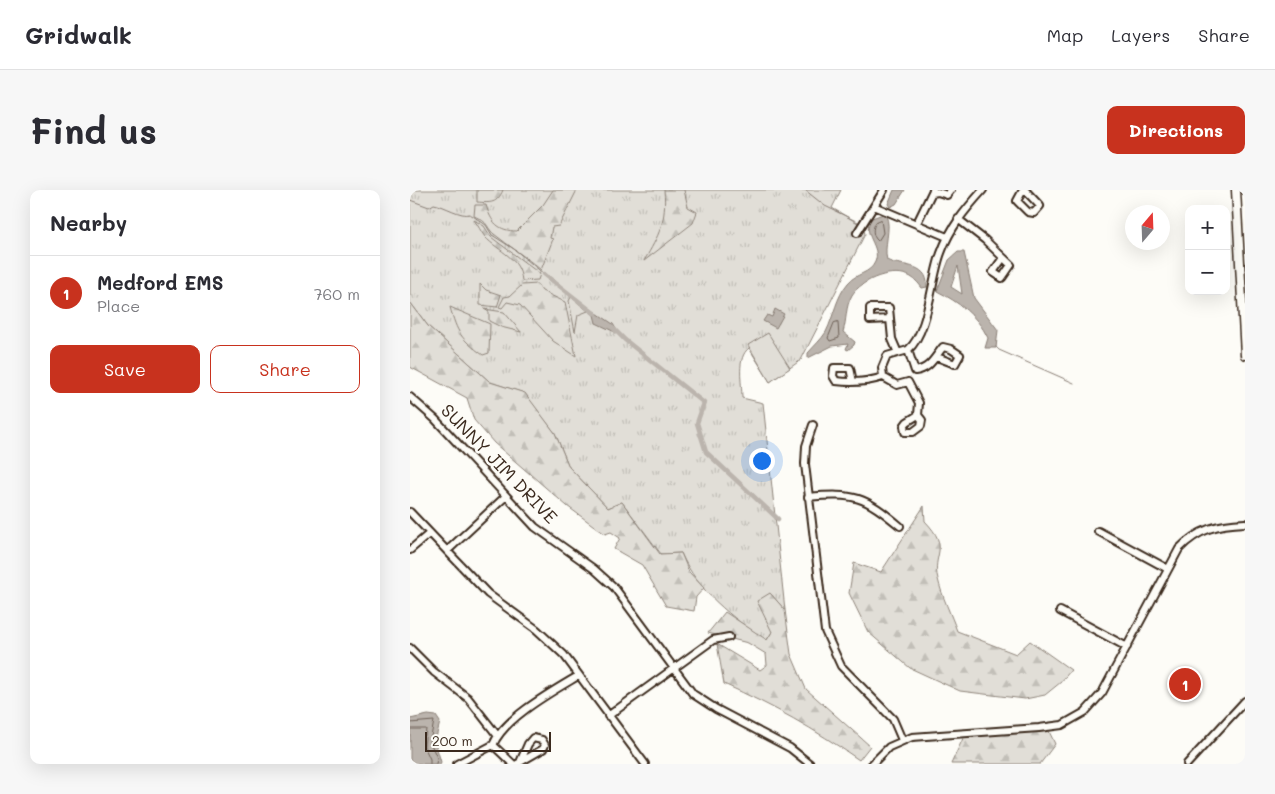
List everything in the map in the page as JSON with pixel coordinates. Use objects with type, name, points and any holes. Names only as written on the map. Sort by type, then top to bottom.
[{"type":"main road","points":[[1236,190],[1245,355]]},
{"type":"street","points":[[859,231],[884,190]]},
{"type":"street","points":[[917,224],[933,191],[947,195],[951,190]]},
{"type":"street","points":[[853,382],[883,377],[897,385],[908,382],[915,370],[908,350],[924,318],[940,255],[947,237],[958,219],[983,190]]},
{"type":"street","points":[[874,206],[947,237]]},
{"type":"street","points":[[958,219],[985,240],[1003,258]]},
{"type":"street","points":[[890,319],[892,339],[898,353]]},
{"type":"street","points":[[883,377],[882,368],[887,356],[908,350]]},
{"type":"street","points":[[915,370],[923,369],[936,357]]},
{"type":"street","points":[[908,382],[918,403],[918,415]]},
{"type":"street","name":"SUNNY JIM DRIVE","points":[[410,397],[435,419],[535,527],[594,569],[614,587],[674,669],[698,698],[790,748],[810,764]]},
{"type":"street","points":[[813,425],[805,454],[808,497],[823,620],[827,636],[842,666],[893,719],[902,740]]},
{"type":"street","points":[[808,497],[837,495],[858,498],[875,505],[900,526]]},
{"type":"street","points":[[447,551],[506,496]]},
{"type":"street","points":[[410,512],[488,594],[552,642],[645,764]]},
{"type":"street","points":[[872,764],[889,748],[902,740],[933,734],[1039,728],[1070,722],[1092,706],[1102,693],[1179,549],[1198,532],[1217,526],[1245,524]]},
{"type":"street","points":[[1098,531],[1168,568]]},
{"type":"street","points":[[410,550],[430,533]]},
{"type":"street","points":[[1060,611],[1127,647]]},
{"type":"street","points":[[608,716],[713,640],[729,636]]},
{"type":"street","points":[[410,648],[434,672],[468,698],[497,735]]},
{"type":"street","points":[[457,764],[493,745],[497,735],[529,709],[578,676]]},
{"type":"street","points":[[1187,764],[1245,701]]},
{"type":"street","points":[[493,745],[513,764]]},
{"type":"green space","points":[[410,190],[841,190],[832,208],[863,226],[865,234],[801,360],[770,382],[749,348],[742,358],[741,364],[742,398],[763,403],[785,610],[770,593],[772,632],[766,641],[741,623],[706,592],[688,567],[681,553],[661,554],[622,502],[608,508],[569,467],[555,433],[524,393],[490,382],[428,326],[410,302]]},
{"type":"green space","points":[[477,190],[503,190],[496,200],[486,203],[477,202]]},
{"type":"green space","points":[[553,190],[577,190],[559,226],[552,227],[550,238],[553,239],[541,270],[494,234],[483,221],[474,216],[475,205],[486,205],[490,216],[496,224],[510,231],[517,231],[543,205]]},
{"type":"green space","points":[[664,190],[684,190],[688,207],[697,212],[693,223],[644,261],[661,227],[665,201]]},
{"type":"green space","points":[[474,220],[484,226],[491,237],[540,274],[538,280],[522,281],[513,260],[485,237]]},
{"type":"green space","points":[[480,284],[486,290],[501,295],[497,307],[480,305]]},
{"type":"green space","points":[[537,284],[542,291],[565,302],[576,356],[553,341],[520,305],[507,302],[502,308],[499,307],[504,297],[510,296],[522,285]]},
{"type":"green space","points":[[571,297],[588,311],[578,315],[575,332],[569,301]]},
{"type":"green space","points":[[410,302],[428,326],[490,382],[525,393],[555,433],[569,467],[608,508],[622,502],[660,554],[681,553],[689,572],[704,588],[696,597],[694,611],[666,606],[642,565],[614,549],[620,538],[611,532],[605,534],[567,506],[494,443],[474,420],[467,398],[410,367]]},
{"type":"green space","points":[[450,307],[490,324],[489,353],[483,355],[465,340],[455,323]]},
{"type":"green space","points":[[484,309],[504,312],[521,332],[501,327],[489,321],[489,312]]},
{"type":"green space","points":[[768,333],[790,368],[770,382],[748,345]]},
{"type":"green space","points":[[924,506],[925,521],[933,531],[939,545],[937,570],[940,586],[957,631],[1016,654],[1030,641],[1071,670],[1061,682],[1045,695],[1025,699],[960,691],[910,668],[868,632],[849,593],[854,563],[881,572]]},
{"type":"green space","points":[[770,593],[785,610],[791,654],[806,689],[870,746],[859,760],[793,719],[724,684],[717,644],[760,670],[767,665],[766,654],[748,643],[708,633],[725,612],[767,640],[772,632],[757,601]]},
{"type":"green space","points":[[1047,727],[1055,744],[1040,764],[951,764],[966,732]]},
{"type":"water","points":[[894,190],[905,190],[896,204],[890,207],[888,204]]},
{"type":"water","points":[[883,214],[888,221],[887,260],[918,269],[926,279],[927,287],[922,288],[911,277],[896,273],[879,276],[863,284],[852,295],[847,309],[843,332],[855,342],[854,345],[848,350],[846,349],[848,344],[832,346],[808,358],[808,353],[826,332],[844,288],[851,280],[873,266],[876,251],[868,229],[872,218]]},
{"type":"water","points":[[958,252],[964,252],[974,298],[998,330],[996,348],[985,348],[988,338],[973,316],[937,291],[949,260]],"holes":[[[958,266],[962,294],[951,287]]]},
{"type":"water","points":[[591,309],[613,324],[618,332],[596,323],[594,315],[589,311]]},
{"type":"water","points":[[775,309],[784,314],[776,328],[763,321],[767,315],[772,317]]},
{"type":"water","points":[[428,715],[436,716],[440,722],[435,742],[441,762],[440,764],[410,764],[410,719]]},
{"type":"waterway","points":[[805,190],[825,206],[858,222]]},
{"type":"waterway","points":[[410,200],[429,207],[434,204],[462,214],[470,214],[486,225],[492,235],[514,249],[544,274]]},
{"type":"waterway","points":[[544,274],[594,313]]},
{"type":"waterway","points":[[614,329],[625,340],[704,403],[697,423],[706,452],[778,519]]},
{"type":"waterway","points":[[996,347],[1074,383]]},
{"type":"place","name":"Medford EMS","points":[[1185,684]]}]
